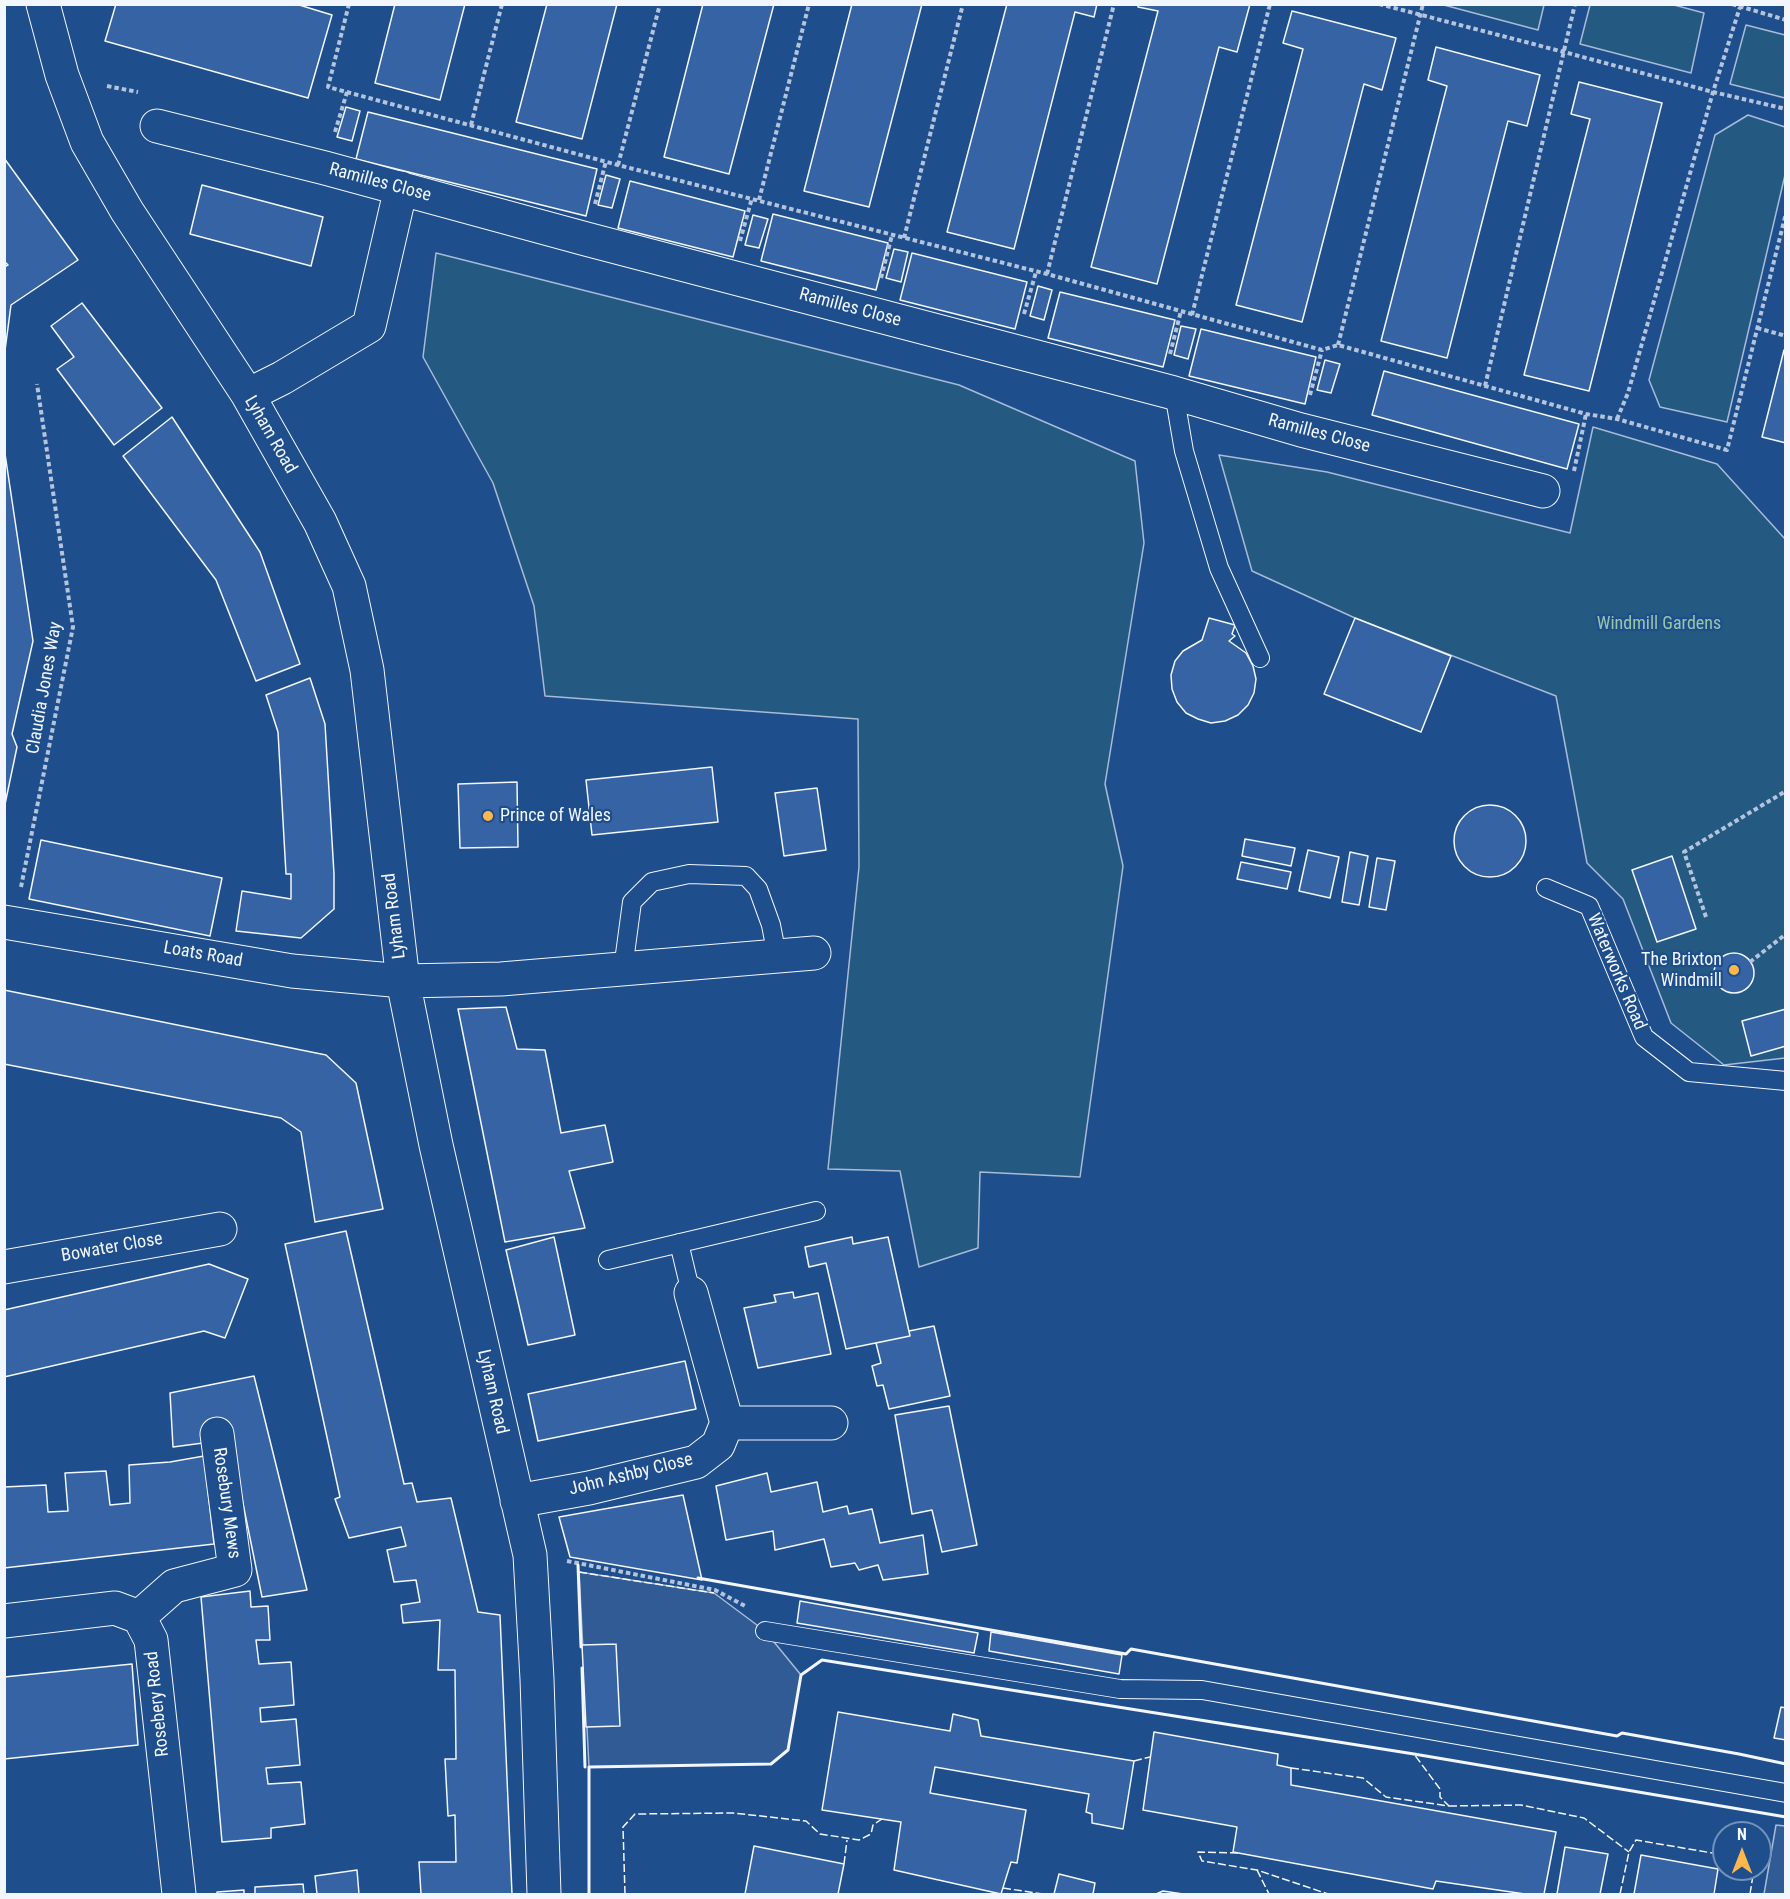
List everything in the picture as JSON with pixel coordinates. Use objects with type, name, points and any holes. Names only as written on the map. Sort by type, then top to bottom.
[{"type":"street","name":"Lyham Road","points":[[43,4],[69,97],[87,142],[127,211],[248,395],[320,522],[349,586],[367,670],[403,981],[436,1145],[530,1554],[537,1679],[544,1894]]},
{"type":"street","name":"Ramilles Close","points":[[157,126],[401,188],[597,242],[1174,393],[1301,429],[1543,491]]},
{"type":"street","points":[[248,395],[282,378],[369,327],[401,188]]},
{"type":"street","name":"Loats Road","points":[[9,923],[292,970],[403,981],[501,979],[814,953]]},
{"type":"street","name":"Bowater Close","points":[[4,1267],[220,1229]]},
{"type":"street","points":[[691,1293],[727,1423],[831,1423]]},
{"type":"street","name":"John Ashby Close","points":[[517,1501],[589,1488],[696,1462],[718,1445],[727,1423]]},
{"type":"street","name":"Rosebury Mews","points":[[139,1617],[174,1586],[235,1570],[217,1434]]},
{"type":"street","points":[[4,1621],[115,1608],[139,1617]]},
{"type":"street","name":"Rosebery Road","points":[[139,1617],[151,1640],[179,1894]]},
{"type":"lane","points":[[1174,393],[1184,451],[1219,568],[1260,658]]},
{"type":"lane","points":[[624,969],[632,902],[652,882],[689,874],[746,876],[758,889],[771,925],[777,956]]},
{"type":"lane","name":"Waterworks Road","points":[[1546,888],[1588,906],[1644,1037],[1689,1072],[1785,1081]]},
{"type":"lane","points":[[608,1260],[816,1211]]},
{"type":"lane","points":[[679,1243],[691,1293]]},
{"type":"lane","points":[[765,1631],[1120,1689],[1202,1690],[1785,1793]]},
{"type":"path","points":[[349,4],[328,87],[618,165],[1047,274],[1322,350],[1338,345],[1586,414],[1617,419],[1727,450],[1785,213]]},
{"type":"path","points":[[471,124],[502,4]]},
{"type":"path","points":[[618,165],[660,4]]},
{"type":"path","points":[[759,200],[809,4]]},
{"type":"path","points":[[904,238],[963,4]]},
{"type":"path","points":[[1047,274],[1114,4]]},
{"type":"path","points":[[1192,315],[1270,4]]},
{"type":"path","points":[[1379,4],[1713,93],[1785,109]]},
{"type":"path","points":[[1338,345],[1423,4]]},
{"type":"path","points":[[1485,386],[1575,4]]},
{"type":"path","points":[[1732,4],[1785,20]]},
{"type":"path","points":[[1617,419],[1628,393],[1740,6]]},
{"type":"path","points":[[69,97],[110,85],[141,93],[157,126]]},
{"type":"path","points":[[1757,328],[1785,336]]},
{"type":"path","points":[[1301,429],[1322,350]]},
{"type":"path","name":"Claudia Jones Way","points":[[9,923],[73,627],[37,384]]},
{"type":"path","points":[[1706,917],[1684,852],[1785,791]]},
{"type":"path","points":[[1750,962],[1785,934]]},
{"type":"path","points":[[530,1554],[715,1590],[798,1635]]},
{"type":"green space","points":[[1440,4],[1544,4],[1544,5],[1538,30]]},
{"type":"green space","points":[[1590,5],[1674,5],[1704,13],[1691,73],[1580,44]]},
{"type":"green space","points":[[1746,25],[1785,35],[1785,98],[1730,84]]},
{"type":"green space","points":[[1748,115],[1785,127],[1785,175],[1727,422],[1660,407],[1649,380],[1715,135]]},
{"type":"green space","points":[[436,253],[959,385],[1135,461],[1144,543],[1105,784],[1123,866],[1080,1177],[980,1172],[978,1248],[919,1267],[900,1171],[828,1169],[859,867],[858,719],[545,696],[534,606],[493,483],[423,357]]},
{"type":"green space","name":"Windmill Gardens","points":[[1593,427],[1717,464],[1785,539],[1785,1058],[1724,1065],[1671,1023],[1623,899],[1587,863],[1556,696],[1355,618],[1252,571],[1219,455],[1327,472],[1570,533]]},
{"type":"shaded area","points":[[579,1572],[714,1593],[765,1631],[801,1675],[788,1750],[771,1764],[589,1767]]},
{"type":"shaded area","points":[[1776,1825],[1785,1826],[1785,1894],[1764,1894],[1766,1881],[1772,1881],[1772,1848]]},
{"type":"building","points":[[116,4],[296,4],[332,15],[308,98],[105,41]]},
{"type":"building","points":[[395,4],[465,4],[440,100],[375,83]]},
{"type":"building","points":[[547,4],[617,4],[582,139],[516,122]]},
{"type":"building","points":[[703,4],[774,4],[729,174],[664,157]]},
{"type":"building","points":[[852,4],[922,4],[869,207],[804,191]]},
{"type":"building","points":[[1007,4],[1097,4],[1094,17],[1075,12],[1014,249],[947,232]]},
{"type":"building","points":[[1138,4],[1250,4],[1237,52],[1219,47],[1157,284],[1091,267],[1158,11],[1138,7]]},
{"type":"building","points":[[1292,11],[1396,38],[1382,90],[1364,84],[1302,322],[1236,305],[1303,49],[1283,43]]},
{"type":"building","points":[[1436,47],[1540,75],[1527,126],[1508,121],[1447,358],[1381,341],[1447,86],[1428,80]]},
{"type":"building","points":[[1579,82],[1662,103],[1589,391],[1524,375],[1590,119],[1571,114]]},
{"type":"building","points":[[346,107],[360,111],[352,141],[337,137]]},
{"type":"building","points":[[368,112],[597,169],[586,216],[356,159]]},
{"type":"building","points":[[4,158],[78,260],[11,305],[4,358],[4,267],[8,265],[4,261]]},
{"type":"building","points":[[606,175],[620,179],[612,208],[598,205]]},
{"type":"building","points":[[630,181],[745,211],[733,257],[618,228]]},
{"type":"building","points":[[202,185],[323,217],[311,266],[190,234]]},
{"type":"building","points":[[773,214],[888,243],[876,290],[761,261]]},
{"type":"building","points":[[753,215],[768,219],[759,248],[745,245]]},
{"type":"building","points":[[894,249],[908,252],[901,282],[886,278]]},
{"type":"building","points":[[912,253],[1027,282],[1015,329],[900,300]]},
{"type":"building","points":[[1038,286],[1052,290],[1044,320],[1030,316]]},
{"type":"building","points":[[1060,292],[1175,320],[1163,367],[1048,338]]},
{"type":"building","points":[[82,303],[162,408],[114,445],[57,369],[74,357],[51,326]]},
{"type":"building","points":[[1181,326],[1196,329],[1188,359],[1174,355]]},
{"type":"building","points":[[1201,329],[1316,357],[1305,404],[1189,376]]},
{"type":"building","points":[[1784,350],[1786,351],[1786,443],[1762,437]]},
{"type":"building","points":[[1325,360],[1340,364],[1331,393],[1317,390]]},
{"type":"building","points":[[1384,371],[1579,424],[1567,469],[1372,415]]},
{"type":"building","points":[[172,417],[260,552],[300,664],[256,681],[216,580],[123,456]]},
{"type":"building","points":[[4,447],[33,641],[12,734],[17,747],[4,809]]},
{"type":"building","points":[[1209,618],[1235,625],[1232,634],[1235,636],[1229,641],[1246,653],[1253,666],[1256,679],[1254,693],[1248,705],[1238,715],[1225,721],[1211,723],[1186,713],[1177,702],[1172,689],[1171,675],[1175,661],[1183,651],[1202,640]]},
{"type":"building","points":[[1355,618],[1451,656],[1421,732],[1324,694]]},
{"type":"building","points":[[310,678],[325,724],[334,909],[301,938],[236,931],[242,891],[291,899],[291,874],[286,874],[278,732],[266,695]]},
{"type":"building","points":[[712,767],[718,822],[592,835],[586,780]]},
{"type":"building","name":"Prince of Wales","points":[[517,782],[518,847],[460,848],[458,784]]},
{"type":"building","points":[[817,788],[826,850],[784,856],[775,793]]},
{"type":"building","points":[[1490,805],[1510,811],[1520,821],[1526,841],[1520,861],[1510,871],[1490,877],[1470,871],[1460,861],[1454,841],[1460,821],[1470,811]]},
{"type":"building","points":[[1245,839],[1295,848],[1291,866],[1242,856]]},
{"type":"building","points":[[41,840],[222,878],[210,936],[29,899]]},
{"type":"building","points":[[1308,850],[1339,857],[1330,898],[1299,891]]},
{"type":"building","points":[[1350,852],[1368,856],[1359,905],[1342,902]]},
{"type":"building","points":[[1672,856],[1696,929],[1657,942],[1632,870]]},
{"type":"building","points":[[1377,858],[1395,861],[1386,910],[1369,907]]},
{"type":"building","points":[[1241,862],[1291,872],[1287,889],[1237,879]]},
{"type":"building","name":"The Brixton Windmill","points":[[1734,953],[1748,959],[1754,973],[1748,987],[1734,993],[1720,987],[1714,973],[1720,959]]},
{"type":"building","points":[[4,990],[326,1055],[356,1083],[383,1209],[315,1222],[301,1132],[281,1118],[4,1064]]},
{"type":"building","points":[[506,1007],[517,1049],[545,1050],[561,1133],[605,1125],[613,1162],[569,1171],[585,1228],[505,1242],[458,1009]]},
{"type":"building","points":[[1786,1009],[1786,1046],[1751,1056],[1742,1021]]},
{"type":"building","points":[[346,1231],[404,1484],[412,1483],[417,1502],[451,1498],[478,1612],[500,1615],[512,1894],[421,1894],[419,1862],[456,1862],[455,1815],[448,1816],[445,1759],[456,1759],[455,1670],[438,1670],[440,1620],[403,1623],[401,1605],[420,1602],[416,1580],[394,1582],[387,1550],[406,1546],[401,1527],[349,1538],[335,1499],[340,1497],[285,1244]]},
{"type":"building","points":[[554,1237],[575,1335],[528,1345],[506,1250]]},
{"type":"building","points":[[852,1237],[853,1244],[888,1237],[910,1336],[846,1349],[826,1263],[809,1267],[805,1247]]},
{"type":"building","points":[[209,1264],[248,1279],[225,1338],[204,1331],[4,1377],[4,1310]]},
{"type":"building","points":[[793,1292],[794,1298],[818,1293],[831,1354],[758,1368],[744,1308],[776,1302],[774,1295]]},
{"type":"building","points":[[934,1326],[950,1396],[889,1409],[883,1385],[877,1386],[872,1366],[881,1363],[876,1343],[910,1336],[909,1331]]},
{"type":"building","points":[[685,1361],[696,1409],[538,1441],[528,1394]]},
{"type":"building","points":[[254,1376],[307,1590],[262,1597],[226,1420],[204,1424],[203,1443],[173,1447],[170,1393]]},
{"type":"building","points":[[949,1406],[977,1545],[942,1552],[932,1510],[912,1514],[895,1415]]},
{"type":"building","points":[[204,1456],[214,1544],[4,1568],[4,1487],[46,1485],[48,1512],[68,1511],[65,1473],[106,1471],[110,1505],[130,1503],[129,1465],[170,1462]]},
{"type":"building","points":[[767,1473],[771,1492],[817,1482],[823,1512],[847,1506],[849,1514],[872,1509],[880,1543],[923,1535],[928,1574],[883,1580],[878,1565],[859,1570],[855,1563],[831,1567],[824,1539],[775,1550],[773,1531],[726,1540],[716,1486]]},
{"type":"building","points":[[683,1495],[702,1580],[570,1557],[559,1517]]},
{"type":"building","points":[[250,1591],[251,1607],[268,1606],[270,1640],[256,1640],[259,1664],[291,1662],[294,1705],[260,1708],[261,1722],[296,1719],[300,1765],[266,1768],[268,1784],[301,1782],[305,1824],[271,1828],[271,1838],[222,1842],[201,1597]]},
{"type":"building","points":[[800,1601],[978,1633],[974,1653],[797,1623]]},
{"type":"building","points":[[991,1632],[1122,1655],[1119,1674],[989,1651]]},
{"type":"building","points":[[616,1644],[620,1726],[586,1727],[582,1645]]},
{"type":"building","points":[[132,1664],[138,1745],[4,1759],[4,1677]]},
{"type":"building","points":[[1781,1707],[1786,1708],[1786,1740],[1774,1738]]},
{"type":"building","points":[[838,1712],[950,1731],[953,1714],[978,1720],[981,1736],[1134,1761],[1123,1829],[1092,1823],[1092,1814],[1086,1812],[1089,1794],[935,1767],[930,1793],[1026,1810],[1017,1863],[1011,1862],[1001,1894],[894,1870],[901,1822],[822,1810]]},
{"type":"building","points":[[1154,1732],[1278,1754],[1277,1765],[1291,1768],[1291,1785],[1556,1832],[1544,1894],[1525,1894],[1436,1881],[1433,1889],[1233,1852],[1237,1827],[1143,1810]]},
{"type":"building","points":[[754,1846],[844,1864],[838,1894],[745,1894]]},
{"type":"building","points":[[1565,1847],[1608,1854],[1600,1894],[1557,1894]]},
{"type":"building","points":[[1641,1855],[1712,1868],[1712,1881],[1716,1881],[1714,1894],[1634,1894]]},
{"type":"building","points":[[357,1870],[359,1894],[317,1894],[315,1876]]},
{"type":"building","points":[[1059,1874],[1095,1883],[1093,1894],[1054,1894]]},
{"type":"building","points":[[303,1884],[304,1894],[255,1894],[255,1887]]},
{"type":"building","points":[[244,1890],[244,1894],[217,1894],[217,1892]]},
{"type":"building","points":[[1163,1891],[1183,1894],[1156,1894]]},
{"type":"fence","points":[[579,1572],[714,1593]]},
{"type":"fence","points":[[1291,1768],[1363,1778],[1386,1797],[1449,1806],[1440,1797],[1440,1789],[1414,1754]]},
{"type":"fence","points":[[1134,1761],[1150,1757]]},
{"type":"fence","points":[[1449,1806],[1521,1805],[1584,1818],[1629,1852]]},
{"type":"fence","points":[[625,1894],[623,1827],[635,1814],[733,1813],[806,1821],[820,1834],[859,1840],[871,1834],[873,1825],[882,1819]]},
{"type":"fence","points":[[844,1864],[847,1840]]},
{"type":"fence","points":[[1620,1894],[1629,1852],[1636,1840],[1712,1853]]},
{"type":"fence","points":[[1238,1853],[1198,1852],[1202,1861],[1257,1870],[1328,1894]]},
{"type":"fence","points":[[1257,1870],[1269,1894]]},
{"type":"fence","points":[[1750,1894],[1752,1881]]},
{"type":"fence","points":[[1003,1888],[1043,1894]]},
{"type":"wall","points":[[578,1565],[581,1647]]},
{"type":"wall","points":[[698,1578],[1126,1654],[1131,1649],[1617,1736],[1622,1733],[1786,1764]]},
{"type":"wall","points":[[589,1894],[589,1767],[771,1764],[788,1750],[801,1675],[822,1660],[1414,1754],[1786,1817]]},
{"type":"wall","points":[[582,1668],[585,1767]]},
{"type":"place","name":"Prince of Wales","points":[[488,816]]},
{"type":"place","name":"The Brixton Windmill","points":[[1734,970]]}]
